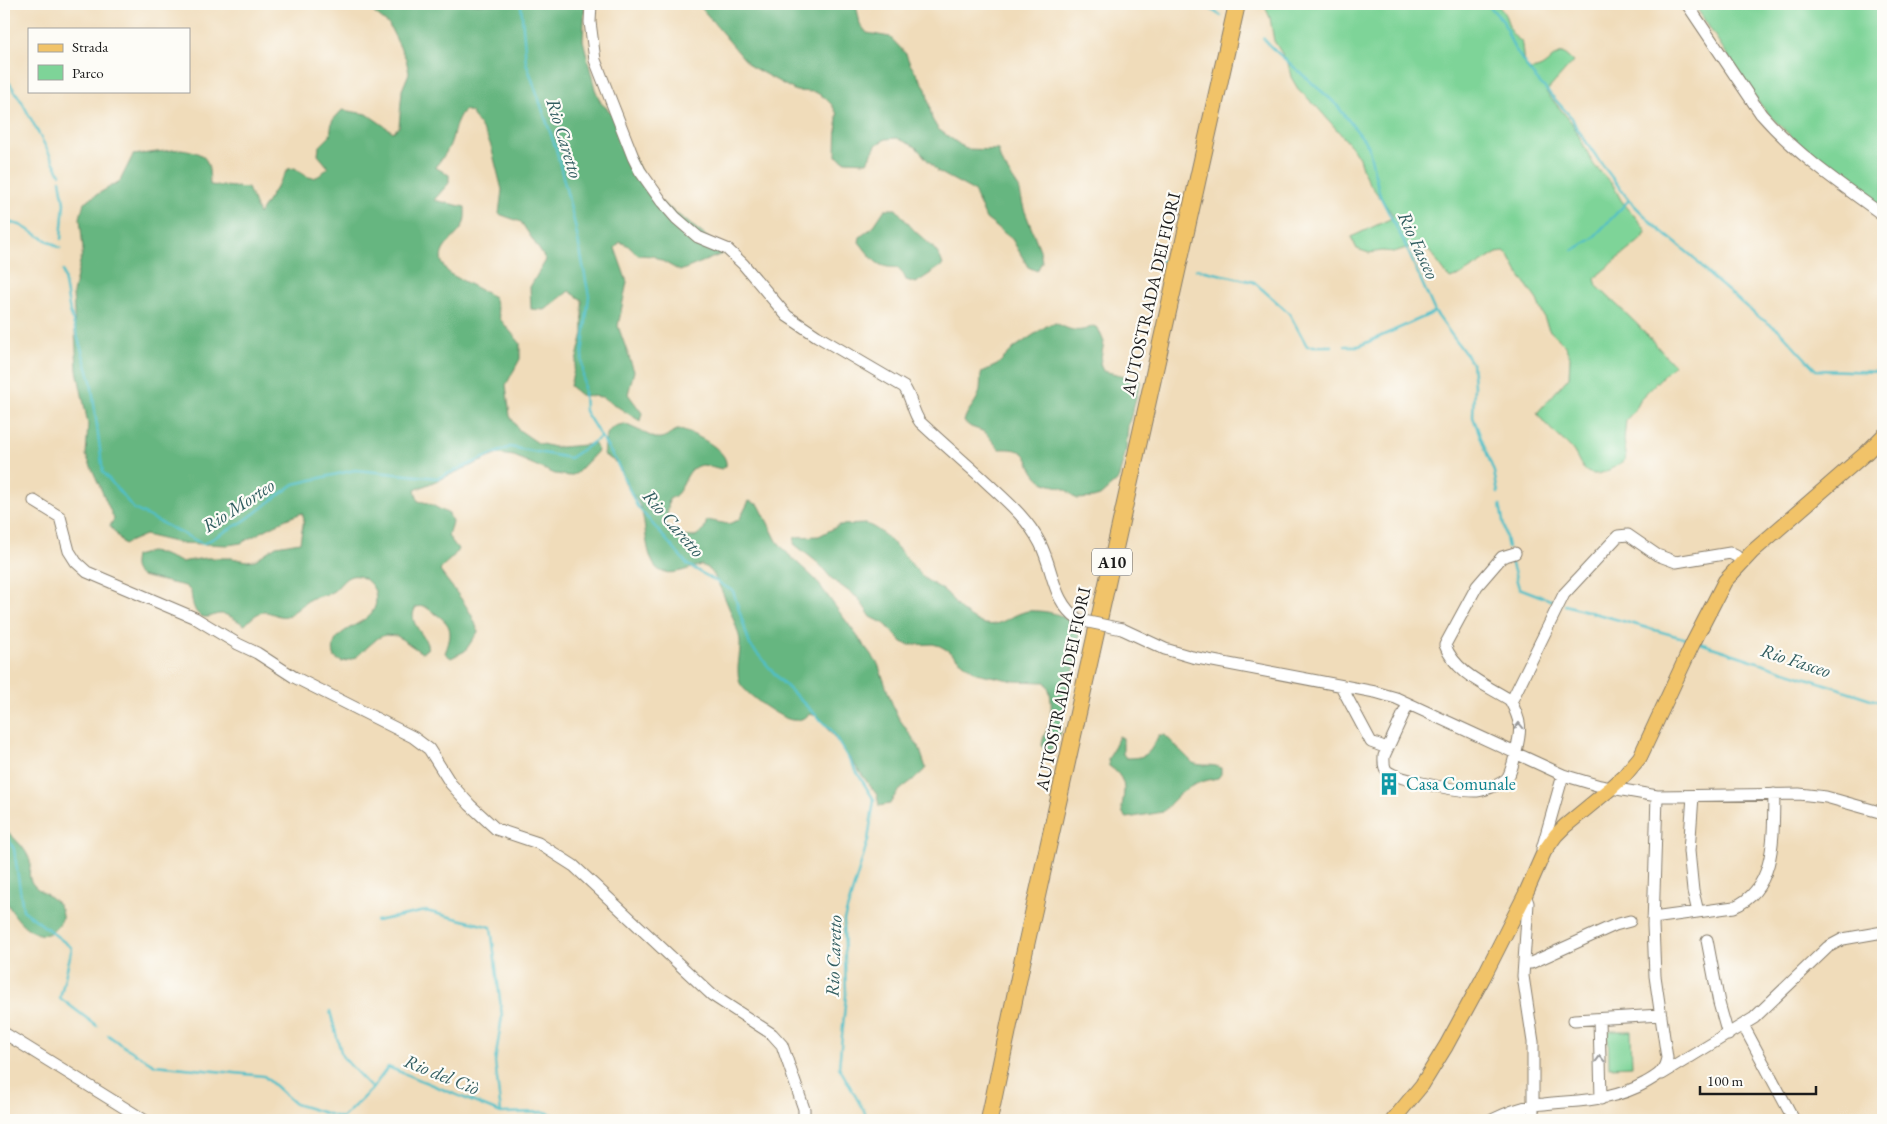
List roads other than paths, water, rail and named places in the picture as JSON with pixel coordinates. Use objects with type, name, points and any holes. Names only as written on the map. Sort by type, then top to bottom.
[{"type":"highway","name":"AUTOSTRADA DEI FIORI","points":[[989,1120],[1022,963],[1237,4]]},
{"type":"highway","name":"AUTOSTRADA DEI FIORI","points":[[1000,1120],[1042,920],[1248,4]]},
{"type":"main road","points":[[1393,1120],[1422,1085],[1446,1046],[1525,895],[1544,852],[1565,826],[1610,789],[1640,757],[1711,605],[1725,581],[1742,562],[1883,436]]},
{"type":"street","points":[[591,4],[590,22],[595,60],[640,171],[662,202],[676,218],[698,237],[727,249],[743,264],[787,316],[817,336],[904,387],[909,394],[914,414],[920,422],[1023,516],[1041,545],[1063,605],[1079,620],[1122,629],[1165,649],[1192,657],[1384,694],[1563,776],[1610,789],[1656,796],[1799,794],[1826,797],[1883,813]]},
{"type":"street","points":[[1687,4],[1761,114],[1774,129],[1810,162],[1883,215]]},
{"type":"street","points":[[34,501],[60,517],[69,551],[76,562],[87,572],[195,618],[238,644],[257,653],[294,677],[401,730],[429,748],[451,784],[496,829],[538,843],[574,866],[712,995],[772,1034],[782,1044],[788,1060],[804,1109],[804,1120]]},
{"type":"street","points":[[1510,700],[1564,594],[1618,536],[1628,535],[1657,555],[1676,562],[1730,553],[1742,562]]},
{"type":"street","points":[[1408,704],[1384,756],[1386,770],[1400,777],[1442,787],[1476,791],[1496,784],[1508,777],[1519,738],[1520,719],[1510,700],[1471,678],[1448,654],[1445,645],[1477,586],[1502,557],[1515,553]]},
{"type":"street","points":[[1341,686],[1371,742],[1387,748]]},
{"type":"street","points":[[1544,852],[1542,849],[1563,776]]},
{"type":"street","points":[[1653,918],[1722,910],[1742,904],[1752,895],[1762,882],[1769,864],[1774,794]]},
{"type":"street","points":[[1656,796],[1653,918],[1654,966],[1667,1058],[1665,1068],[1660,1074]]},
{"type":"street","points":[[1693,796],[1689,851],[1693,891],[1698,912]]},
{"type":"street","points":[[1525,895],[1528,903],[1523,976],[1533,1042],[1533,1120]]},
{"type":"street","points":[[1524,963],[1531,963],[1615,925],[1630,921]]},
{"type":"street","points":[[1492,1120],[1520,1108],[1613,1097],[1638,1087],[1743,1025],[1765,1008],[1828,947],[1843,939],[1883,932]]},
{"type":"street","points":[[1707,940],[1719,1002],[1728,1034]]},
{"type":"street","points":[[1574,1020],[1661,1015]]},
{"type":"street","points":[[1599,1019],[1601,1099]]},
{"type":"street","points":[[1743,1025],[1794,1120]]},
{"type":"street","points":[[4,1033],[144,1120]]},
{"type":"waterway","name":"Rio Caretto","points":[[521,4],[526,62],[556,149],[575,225],[589,296],[582,354],[585,411],[616,461],[637,506],[688,565],[733,591],[750,645],[780,680],[831,730],[874,800],[868,840],[844,920],[846,995],[839,1067],[869,1120]]},
{"type":"waterway","name":"Rio Fasceo","points":[[1203,4],[1221,16]]},
{"type":"waterway","points":[[1487,4],[1503,21],[1513,46],[1531,73],[1572,118],[1598,159],[1629,200],[1655,226],[1693,257],[1707,273],[1757,316],[1779,330],[1816,370],[1883,372]]},
{"type":"waterway","name":"Rio Fasceo","points":[[1263,38],[1335,103],[1368,145],[1380,196],[1404,242],[1435,312],[1472,363],[1474,385],[1473,417],[1494,472],[1498,493]]},
{"type":"waterway","points":[[4,75],[22,102],[60,174]]},
{"type":"waterway","points":[[60,180],[64,203],[61,239]]},
{"type":"waterway","points":[[1573,250],[1592,239],[1629,200]]},
{"type":"waterway","name":"Rio Morteo","points":[[4,221],[20,225],[60,248]]},
{"type":"waterway","points":[[1151,256],[1170,264]]},
{"type":"waterway","points":[[1196,269],[1254,282],[1289,313],[1307,346],[1332,346]]},
{"type":"waterway","name":"Rio Morteo","points":[[63,271],[70,312],[91,381],[103,472],[134,509],[203,544],[244,521],[294,484],[355,470],[438,478],[510,447],[570,458],[601,437]]},
{"type":"waterway","points":[[1345,346],[1359,346],[1435,312]]},
{"type":"waterway","name":"Rio Fasceo","points":[[1500,505],[1508,548]]},
{"type":"waterway","name":"Rio Fasceo","points":[[1511,561],[1519,588],[1553,601]]},
{"type":"waterway","name":"Rio Fasceo","points":[[1565,605],[1687,639]]},
{"type":"waterway","name":"Rio Fasceo","points":[[1700,643],[1883,703]]},
{"type":"waterway","name":"Rio del Ciò","points":[[4,832],[14,849],[23,910],[72,948],[60,998],[97,1026]]},
{"type":"waterway","points":[[376,921],[426,911],[491,927],[502,1016],[495,1062],[501,1113]]},
{"type":"waterway","points":[[330,1011],[342,1056],[372,1089]]},
{"type":"waterway","name":"Rio del Ciò","points":[[108,1035],[155,1065],[264,1076],[295,1104],[342,1118],[372,1089],[388,1067],[501,1113],[545,1112],[569,1120]]},
{"type":"place","name":"Casa Comunale","points":[[1389,784]]}]
